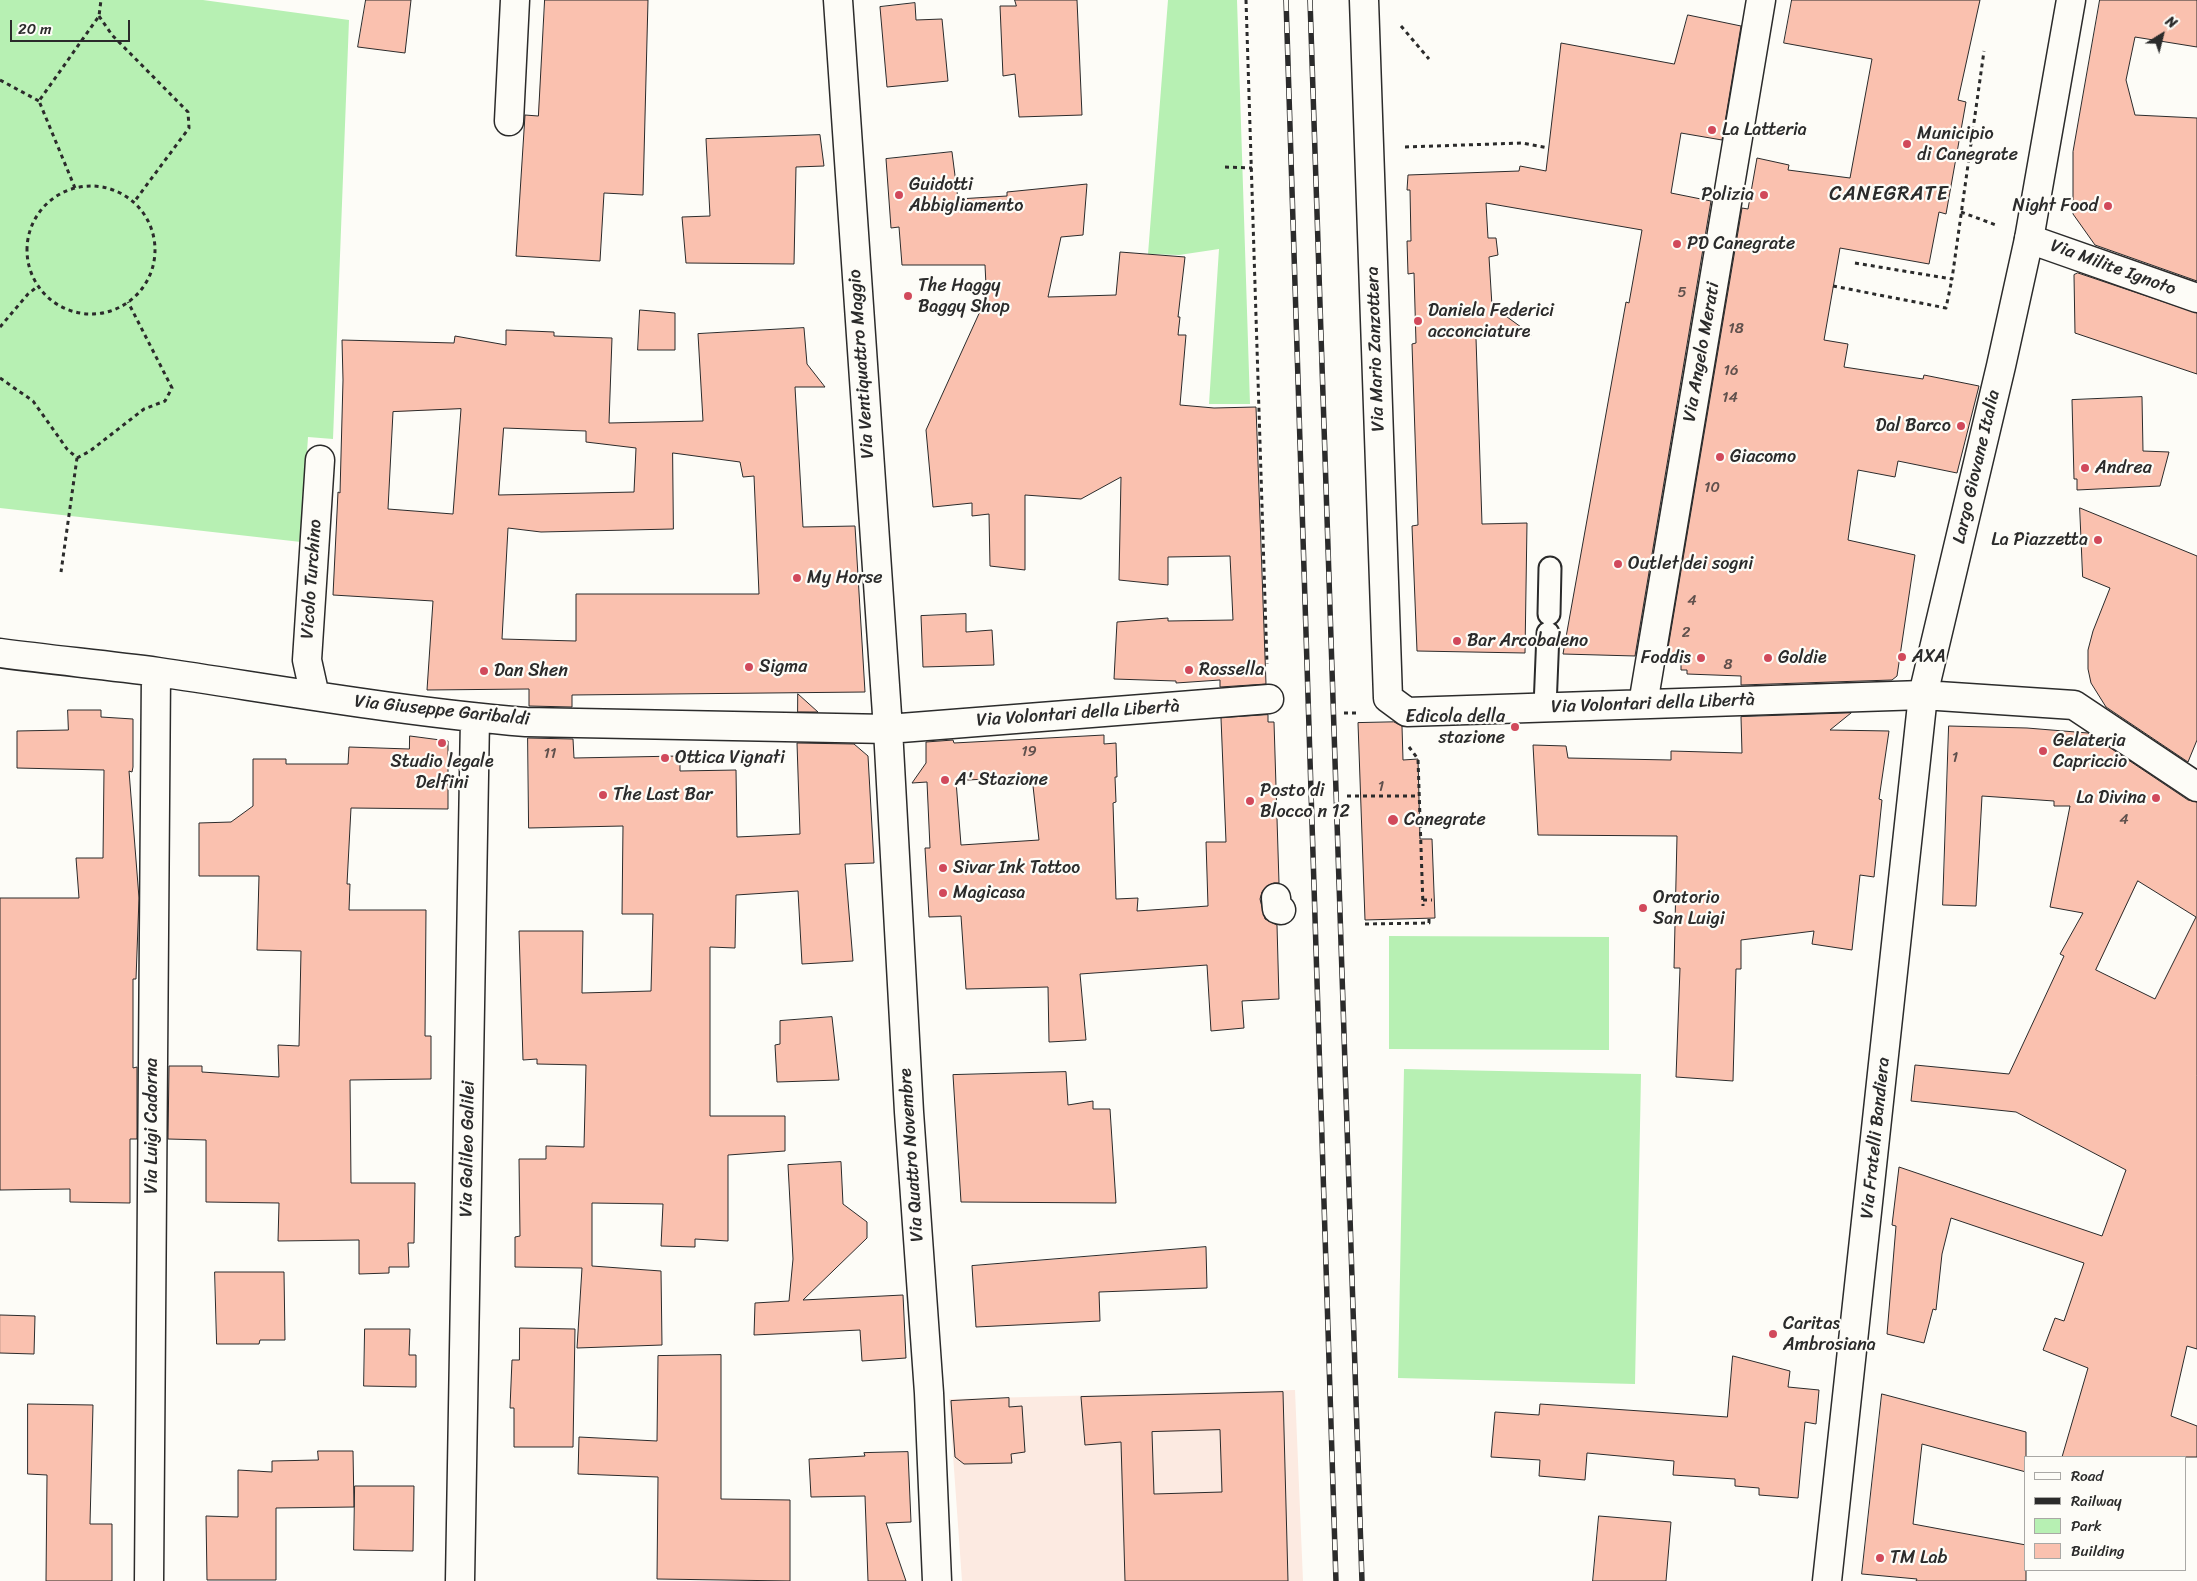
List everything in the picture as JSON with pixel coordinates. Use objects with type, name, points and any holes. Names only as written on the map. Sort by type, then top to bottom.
[{"type":"street","points":[[509,121],[515,0]]},
{"type":"street","name":"Via Ventiquattro Maggio","points":[[838,0],[888,729]]},
{"type":"street","name":"Via Mario Zanzottera","points":[[1364,0],[1388,698]]},
{"type":"street","name":"Via Angelo Merati","points":[[1643,704],[1761,0]]},
{"type":"street","name":"Largo Giovane Italia","points":[[1923,695],[2001,366],[2029,238],[2071,0]]},
{"type":"street","name":"Via Milite Ignoto","points":[[2029,238],[2197,298]]},
{"type":"street","name":"Vicolo Turchino","points":[[315,696],[307,660],[320,460]]},
{"type":"street","name":"Via Giuseppe Garibaldi","points":[[0,652],[156,672],[475,718],[526,722],[888,729]]},
{"type":"street","name":"Via Luigi Cadorna","points":[[149,1581],[156,672]]},
{"type":"street","name":"Via Volontari della Libertà","points":[[1388,698],[1407,712],[1923,695],[2074,705],[2197,787]]},
{"type":"street","name":"Via Fratelli Bandiera","points":[[1827,1581],[1923,695]]},
{"type":"street","name":"Via Volontari della Libertà","points":[[888,729],[1270,700]]},
{"type":"street","name":"Via Galileo Galilei","points":[[460,1581],[475,718]]},
{"type":"street","name":"Via Quattro Novembre","points":[[888,729],[909,1112],[929,1393],[937,1581]]},
{"type":"lane","points":[[1545,707],[1550,568]]},
{"type":"path","points":[[39,101],[99,16],[102,0]]},
{"type":"path","points":[[1246,0],[1265,620],[1270,700]]},
{"type":"path","points":[[99,16],[112,35],[188,112],[189,128],[134,203]]},
{"type":"path","points":[[1395,20],[1429,59]]},
{"type":"path","points":[[1833,286],[1946,308],[1952,279],[1984,51]]},
{"type":"path","points":[[0,80],[39,101],[75,188]]},
{"type":"path","points":[[1369,147],[1522,143],[1548,148]]},
{"type":"path","points":[[1225,167],[1252,168]]},
{"type":"path","points":[[96,186],[116,191],[134,203],[147,217],[153,235],[155,254],[151,273],[142,290],[128,302],[113,310],[96,314],[80,313],[64,308],[38,286],[30,267],[27,247],[31,227],[41,210],[56,196],[75,188],[96,186]]},
{"type":"path","points":[[1855,263],[1952,279]]},
{"type":"path","points":[[0,327],[28,294],[38,286]]},
{"type":"path","points":[[77,458],[90,451],[144,409],[165,401],[172,388],[128,302]]},
{"type":"path","points":[[0,378],[33,401],[67,449],[77,458]]},
{"type":"path","points":[[61,572],[77,458]]},
{"type":"path","points":[[1344,713],[1358,713]]},
{"type":"path","points":[[1406,743],[1418,759],[1423,906]]},
{"type":"path","points":[[1347,796],[1418,796]]},
{"type":"path","points":[[1407,796],[1407,803]]},
{"type":"path","points":[[1423,900],[1432,900]]},
{"type":"path","points":[[1365,924],[1429,923],[1429,918]]},
{"type":"shaded area","points":[[1295,1390],[1303,1581],[962,1581],[949,1399]]},
{"type":"green space","points":[[0,0],[203,0],[349,20],[333,439],[308,437],[301,542],[0,508]]},
{"type":"green space","points":[[1168,0],[1237,0],[1250,404],[1209,404],[1219,249],[1179,255],[1148,254]]},
{"type":"green space","points":[[1389,936],[1609,937],[1609,1050],[1389,1049]]},
{"type":"green space","points":[[1404,1069],[1641,1074],[1635,1384],[1398,1378]]},
{"type":"building","points":[[366,0],[411,0],[405,53],[358,47]]},
{"type":"building","points":[[545,0],[648,0],[643,195],[604,193],[600,261],[516,256],[525,115],[538,116]]},
{"type":"building","points":[[1015,0],[1077,0],[1082,115],[1019,117],[1015,74],[1003,76],[1000,6],[1016,6]]},
{"type":"building","points":[[1792,0],[1980,0],[1958,100],[1966,102],[1946,214],[1939,212],[1929,264],[1840,248],[1824,340],[1848,344],[1844,367],[1923,379],[1924,375],[1979,386],[1957,473],[1898,461],[1895,477],[1858,470],[1848,540],[1915,555],[1897,676],[1892,680],[1741,685],[1741,676],[1687,674],[1687,670],[1681,670],[1681,653],[1667,654],[1742,208],[1748,209],[1757,158],[1789,165],[1788,170],[1850,178],[1872,59],[1784,43]]},
{"type":"building","points":[[2100,0],[2197,0],[2197,47],[2135,37],[2126,80],[2135,115],[2197,118],[2197,281],[2095,245],[2073,214],[2073,152]]},
{"type":"building","points":[[915,3],[916,20],[942,19],[948,81],[887,87],[880,7]]},
{"type":"building","points":[[1688,15],[1741,26],[1722,140],[1681,133],[1671,193],[1711,201],[1635,656],[1563,654],[1626,302],[1629,303],[1642,230],[1486,203],[1488,238],[1496,238],[1498,255],[1489,257],[1492,306],[1532,335],[1476,338],[1482,524],[1527,523],[1525,653],[1417,651],[1412,526],[1418,525],[1412,344],[1416,343],[1414,273],[1408,274],[1407,241],[1411,241],[1410,190],[1407,190],[1408,175],[1519,171],[1520,166],[1546,171],[1561,43],[1674,64]]},
{"type":"building","points":[[820,135],[824,166],[796,167],[794,264],[686,263],[682,217],[710,216],[706,139]]},
{"type":"building","points":[[952,152],[958,199],[1007,196],[1007,192],[1087,184],[1083,235],[1061,237],[1048,297],[1116,295],[1120,252],[1185,257],[1178,317],[1180,317],[1178,335],[1186,335],[1180,405],[1214,408],[1256,407],[1266,684],[1220,687],[1220,680],[1176,683],[1176,681],[1114,679],[1117,622],[1168,618],[1168,621],[1233,620],[1230,556],[1168,557],[1168,585],[1119,580],[1121,477],[1081,499],[1025,495],[1025,570],[990,566],[989,514],[972,516],[972,503],[933,507],[926,430],[982,307],[987,306],[985,265],[902,265],[899,227],[891,228],[886,159]]},
{"type":"building","points":[[2078,273],[2197,313],[2197,374],[2075,333],[2074,275]]},
{"type":"building","points":[[640,310],[675,313],[675,350],[638,350]]},
{"type":"building","points":[[804,328],[807,364],[825,387],[795,387],[803,527],[855,526],[865,692],[572,695],[572,707],[529,706],[529,689],[427,690],[433,601],[333,595],[338,492],[340,493],[343,380],[342,340],[454,343],[455,336],[506,345],[506,330],[554,332],[554,336],[612,338],[609,423],[703,421],[698,334]],"holes":[[[461,409],[453,514],[388,509],[393,412]],[[504,428],[586,431],[586,442],[636,448],[634,492],[499,495]],[[673,453],[740,462],[743,477],[754,476],[759,594],[576,594],[576,641],[502,639],[508,528],[541,532],[673,529]]]},
{"type":"building","points":[[2142,397],[2143,451],[2169,452],[2160,486],[2077,490],[2077,479],[2074,479],[2072,400]]},
{"type":"building","points":[[2080,508],[2197,556],[2197,740],[2188,762],[2106,707],[2091,683],[2088,669],[2088,650],[2093,631],[2110,588],[2083,577]]},
{"type":"building","points":[[966,614],[966,632],[992,630],[994,665],[923,667],[921,616]]},
{"type":"building","points":[[798,694],[818,712],[798,712]]},
{"type":"building","points":[[68,710],[101,710],[101,717],[133,719],[133,767],[132,772],[129,771],[139,898],[136,979],[133,979],[133,1068],[137,1067],[137,1139],[130,1139],[130,1203],[70,1202],[70,1189],[0,1190],[0,898],[79,898],[76,858],[103,858],[104,770],[17,768],[17,731],[68,730]]},
{"type":"building","points":[[1851,713],[1830,730],[1889,731],[1879,799],[1882,800],[1874,877],[1860,875],[1852,950],[1812,944],[1814,931],[1741,940],[1741,969],[1736,969],[1733,1081],[1676,1077],[1680,968],[1674,968],[1677,836],[1538,835],[1533,745],[1566,746],[1568,758],[1671,760],[1671,751],[1742,753],[1741,717]]},
{"type":"building","points":[[1268,715],[1268,722],[1274,722],[1279,883],[1267,886],[1262,892],[1260,899],[1265,919],[1277,925],[1279,999],[1242,1001],[1244,1028],[1211,1031],[1207,965],[1080,974],[1086,1040],[1049,1042],[1048,987],[966,989],[961,916],[929,917],[925,848],[930,848],[927,782],[912,783],[926,763],[926,742],[953,740],[954,743],[1104,735],[1104,744],[1116,743],[1116,802],[1113,803],[1116,899],[1138,898],[1137,911],[1208,906],[1206,842],[1226,842],[1221,718]],"holes":[[[1032,777],[1039,840],[961,845],[956,781]]]},
{"type":"building","points":[[1394,722],[1402,726],[1403,760],[1418,759],[1420,839],[1432,839],[1435,918],[1365,920],[1358,723]]},
{"type":"building","points":[[1949,726],[2027,728],[2088,733],[2188,800],[2197,802],[2197,1349],[2187,1346],[2171,1416],[2197,1426],[2197,1457],[2062,1456],[2088,1368],[2043,1350],[2055,1318],[2064,1321],[2084,1263],[1951,1218],[1942,1254],[1936,1310],[1933,1309],[1924,1343],[1887,1334],[1896,1226],[1892,1225],[1899,1167],[2102,1236],[2126,1170],[2016,1112],[1911,1101],[1915,1065],[2009,1074],[2064,956],[2060,954],[2083,913],[2050,907],[2070,806],[2054,806],[2054,801],[1982,796],[1976,906],[1943,905]],"holes":[[[2138,881],[2196,917],[2155,999],[2096,970]]]},
{"type":"building","points":[[410,736],[448,741],[448,809],[351,808],[347,884],[350,884],[349,910],[426,910],[425,1036],[431,1036],[431,1079],[350,1080],[351,1183],[415,1183],[414,1243],[408,1243],[409,1267],[389,1267],[389,1273],[359,1274],[359,1240],[278,1241],[279,1203],[206,1202],[206,1140],[168,1139],[169,1066],[202,1066],[202,1072],[279,1077],[278,1045],[299,1046],[301,951],[257,950],[259,876],[199,876],[199,823],[231,822],[253,806],[253,759],[286,759],[286,764],[348,764],[349,747],[409,749]]},
{"type":"building","points":[[528,738],[573,739],[574,758],[680,756],[680,771],[736,770],[737,837],[800,834],[797,743],[854,744],[868,756],[874,863],[845,864],[853,961],[802,964],[798,891],[736,895],[735,948],[710,947],[710,1116],[785,1116],[785,1151],[728,1155],[728,1241],[695,1239],[695,1247],[661,1246],[663,1204],[592,1203],[592,1266],[661,1271],[662,1345],[577,1348],[582,1268],[515,1267],[515,1237],[520,1236],[519,1159],[546,1159],[546,1146],[584,1147],[586,1065],[537,1064],[537,1059],[523,1060],[519,931],[583,931],[582,993],[651,991],[653,914],[622,914],[623,826],[529,828]]},
{"type":"building","points":[[832,1017],[839,1080],[777,1082],[775,1045],[780,1044],[780,1021]]},
{"type":"building","points":[[1066,1072],[1068,1105],[1093,1101],[1093,1109],[1110,1109],[1116,1203],[961,1202],[953,1075]]},
{"type":"building","points":[[841,1162],[843,1204],[867,1222],[867,1238],[803,1300],[903,1295],[906,1358],[862,1361],[860,1330],[754,1335],[755,1303],[789,1301],[793,1259],[788,1165]]},
{"type":"building","points":[[1206,1247],[1207,1288],[1099,1292],[1100,1321],[976,1327],[972,1266]]},
{"type":"building","points":[[215,1272],[284,1272],[285,1340],[260,1340],[259,1344],[217,1344]]},
{"type":"building","points":[[0,1315],[35,1316],[34,1354],[0,1353]]},
{"type":"building","points":[[520,1328],[575,1329],[573,1447],[514,1447],[514,1408],[510,1408],[512,1360],[519,1360]]},
{"type":"building","points":[[365,1329],[410,1329],[409,1355],[416,1355],[416,1387],[364,1386]]},
{"type":"building","points":[[721,1355],[721,1499],[790,1500],[790,1581],[657,1579],[658,1477],[578,1474],[579,1437],[657,1441],[658,1356]]},
{"type":"building","points":[[1733,1356],[1790,1371],[1788,1387],[1819,1390],[1816,1424],[1805,1422],[1798,1498],[1759,1495],[1759,1488],[1735,1486],[1735,1479],[1673,1475],[1674,1461],[1587,1453],[1585,1480],[1539,1476],[1540,1460],[1491,1457],[1495,1412],[1539,1415],[1540,1404],[1727,1417]]},
{"type":"building","points":[[1283,1392],[1288,1581],[1125,1581],[1121,1442],[1085,1445],[1081,1397]],"holes":[[[1220,1430],[1222,1492],[1154,1494],[1152,1432]]]},
{"type":"building","points":[[1882,1394],[2026,1432],[2024,1471],[1922,1444],[1913,1524],[2024,1545],[2026,1581],[1916,1581],[1917,1579],[1862,1574]]},
{"type":"building","points":[[1009,1398],[1009,1407],[1022,1406],[1025,1452],[1011,1454],[1012,1463],[964,1464],[955,1457],[951,1401]]},
{"type":"building","points":[[28,1404],[93,1405],[90,1524],[112,1524],[112,1581],[46,1581],[47,1475],[28,1474]]},
{"type":"building","points":[[318,1451],[353,1451],[354,1507],[276,1508],[276,1580],[207,1580],[206,1516],[238,1517],[238,1470],[272,1472],[272,1461],[318,1460]]},
{"type":"building","points":[[908,1452],[911,1522],[886,1523],[906,1581],[868,1581],[865,1496],[811,1497],[809,1459],[865,1456],[864,1453]]},
{"type":"building","points":[[355,1486],[414,1486],[413,1551],[354,1550]]},
{"type":"building","points":[[1599,1516],[1671,1522],[1666,1581],[1593,1581]]},
{"type":"railway","points":[[1286,0],[1336,1581]]},
{"type":"railway","points":[[1310,0],[1362,1581]]},
{"type":"place","name":"La Latteria","points":[[1712,130]]},
{"type":"place","name":"Municipio di Canegrate","points":[[1907,144]]},
{"type":"place","name":"Guidotti Abbigliamento","points":[[899,195]]},
{"type":"place","name":"Polizia","points":[[1764,195]]},
{"type":"place","name":"Night Food","points":[[2108,206]]},
{"type":"place","name":"PD Canegrate","points":[[1677,244]]},
{"type":"place","name":"The Haggy Baggy Shop","points":[[908,296]]},
{"type":"place","name":"Daniela Federici acconciature","points":[[1418,321]]},
{"type":"place","name":"Dal Barco","points":[[1961,426]]},
{"type":"place","name":"Giacomo","points":[[1720,457]]},
{"type":"place","name":"Andrea","points":[[2085,468]]},
{"type":"place","name":"La Piazzetta","points":[[2098,540]]},
{"type":"place","name":"Outlet dei sogni","points":[[1618,564]]},
{"type":"place","name":"My Horse","points":[[797,578]]},
{"type":"place","name":"Bar Arcobaleno","points":[[1457,641]]},
{"type":"place","name":"AXA","points":[[1902,657]]},
{"type":"place","name":"Foddis","points":[[1701,658]]},
{"type":"place","name":"Goldie","points":[[1768,658]]},
{"type":"place","name":"Sigma","points":[[749,667]]},
{"type":"place","name":"Rossella","points":[[1189,670]]},
{"type":"place","name":"Dan Shen","points":[[484,671]]},
{"type":"place","name":"Edicola della stazione","points":[[1515,727]]},
{"type":"place","name":"Studio legale Delfini","points":[[442,743]]},
{"type":"place","name":"Gelateria Capriccio","points":[[2043,751]]},
{"type":"place","name":"Ottica Vignati","points":[[665,758]]},
{"type":"place","name":"A' Stazione","points":[[945,780]]},
{"type":"place","name":"The Last Bar","points":[[603,795]]},
{"type":"place","name":"La Divina","points":[[2156,798]]},
{"type":"place","name":"Posto di Blocco n 12","points":[[1250,801]]},
{"type":"place","name":"Canegrate","points":[[1393,820]]},
{"type":"place","name":"Sivar Ink Tattoo","points":[[943,868]]},
{"type":"place","name":"Magicasa","points":[[943,893]]},
{"type":"place","name":"Oratorio San Luigi","points":[[1643,908]]},
{"type":"place","name":"Caritas Ambrosiana","points":[[1773,1334]]},
{"type":"place","name":"TM Lab","points":[[1880,1558]]},
{"type":"district","name":"CANEGRATE","points":[[1889,195]]}]
